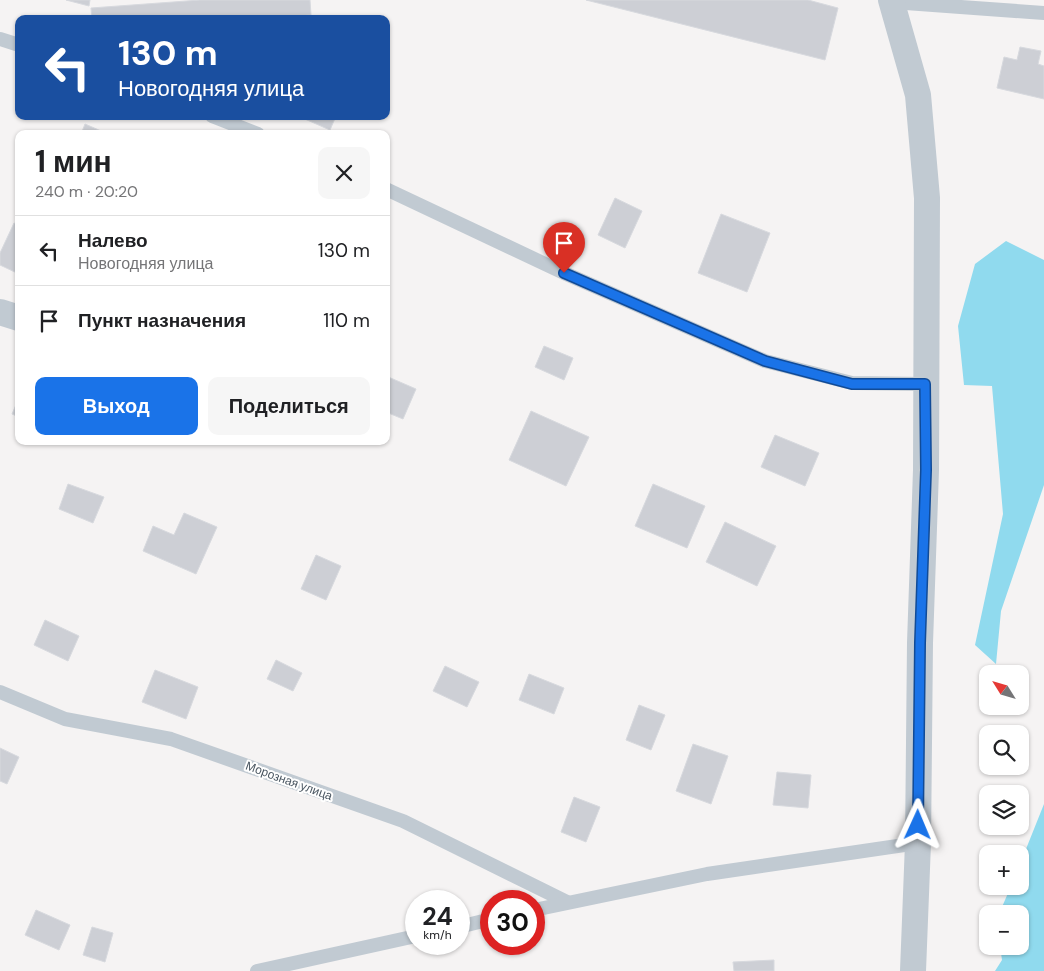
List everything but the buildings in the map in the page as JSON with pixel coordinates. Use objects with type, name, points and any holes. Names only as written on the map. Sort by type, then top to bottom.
[{"type":"street","points":[[891,1],[918,95],[927,198],[926,470],[920,643],[918,843],[914,971]]},
{"type":"street","points":[[0,312],[15,317]]},
{"type":"lane","points":[[891,1],[1044,13]]},
{"type":"lane","points":[[0,39],[15,44]]},
{"type":"lane","points":[[222,120],[248,130]]},
{"type":"lane","points":[[390,191],[564,273],[765,361],[852,384],[925,384]]},
{"type":"lane","name":"Морозная улица","points":[[0,692],[65,719],[171,738],[403,821],[567,902]]},
{"type":"lane","points":[[545,907],[707,874],[918,843]]},
{"type":"lane","points":[[258,971],[405,938]]},
{"type":"water","points":[[1006,241],[1044,260],[1044,485],[1001,611],[996,664],[975,645],[1003,514],[992,386],[964,385],[958,326],[975,264]]},
{"type":"water","points":[[1044,804],[1044,971],[995,971],[1002,960],[1001,955],[1029,955],[1029,905],[1003,905],[1007,895],[1029,895],[1028,845]]},
{"type":"route","points":[[564,273],[765,361],[852,384],[925,384],[926,470],[920,643],[918,825]]}]
